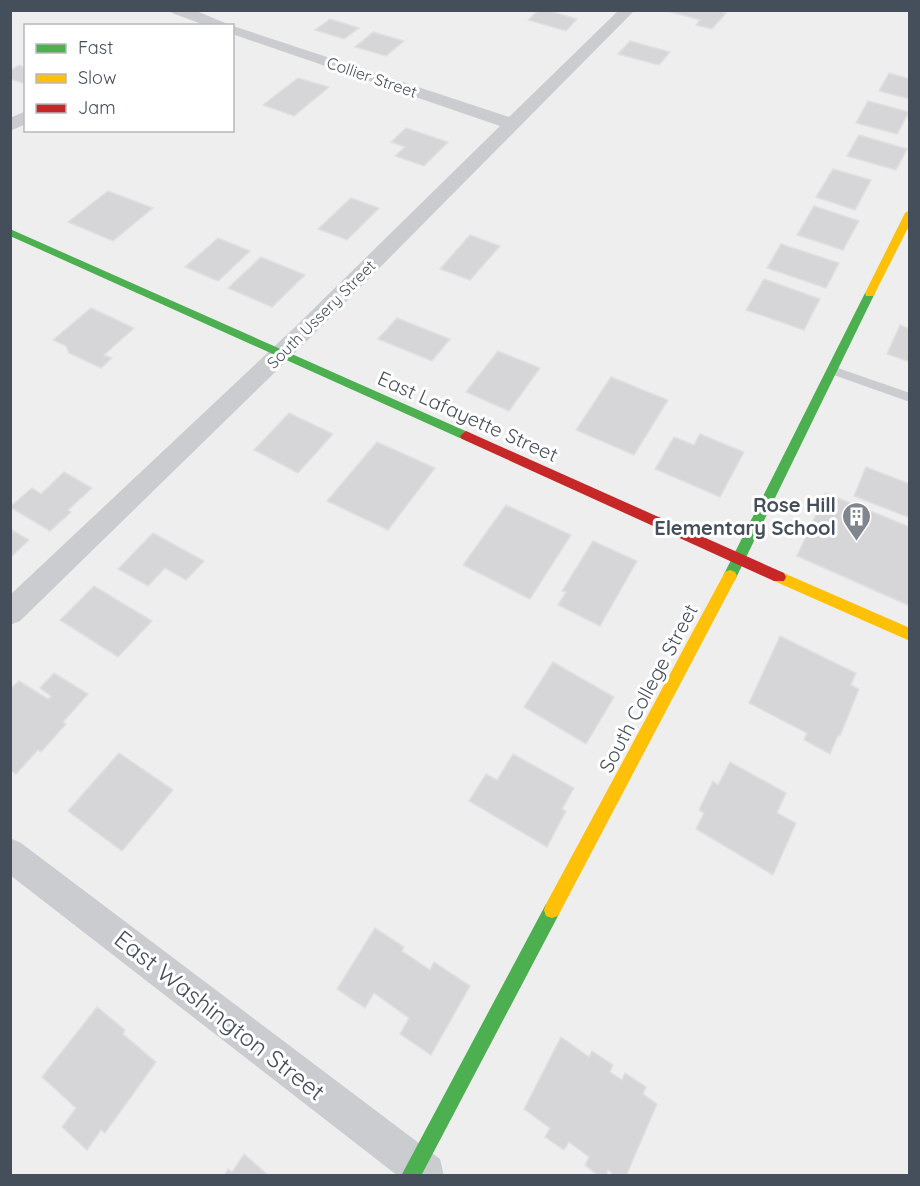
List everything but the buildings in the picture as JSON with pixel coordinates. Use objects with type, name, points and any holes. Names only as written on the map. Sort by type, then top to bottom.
[{"type":"street","name":"South Ussery Street","points":[[10,613],[281,353],[628,10]]},
{"type":"street","points":[[171,24],[186,12],[217,24]]},
{"type":"street","name":"Collier Street","points":[[234,30],[512,124]]},
{"type":"street","points":[[10,126],[24,117]]},
{"type":"street","name":"South College Street","points":[[418,1172],[739,559],[909,213]]},
{"type":"street","name":"East Lafayette Street","points":[[10,232],[909,635]]},
{"type":"street","name":"East Washington Street","points":[[10,855],[418,1172]]},
{"type":"lane","points":[[832,370],[909,398]]},
{"type":"traffic: fast","points":[[10,232],[466,436]]},
{"type":"traffic: fast","points":[[730,576],[870,293]]},
{"type":"traffic: fast","points":[[410,1176],[552,910]]},
{"type":"traffic: slow","points":[[870,293],[910,213]]},
{"type":"traffic: slow","points":[[552,910],[730,576]]},
{"type":"traffic: slow","points":[[779,577],[910,635]]},
{"type":"traffic: jam","points":[[466,436],[779,577]]},
{"type":"place","name":"Rose Hill Elementary School","points":[[857,542]]}]
